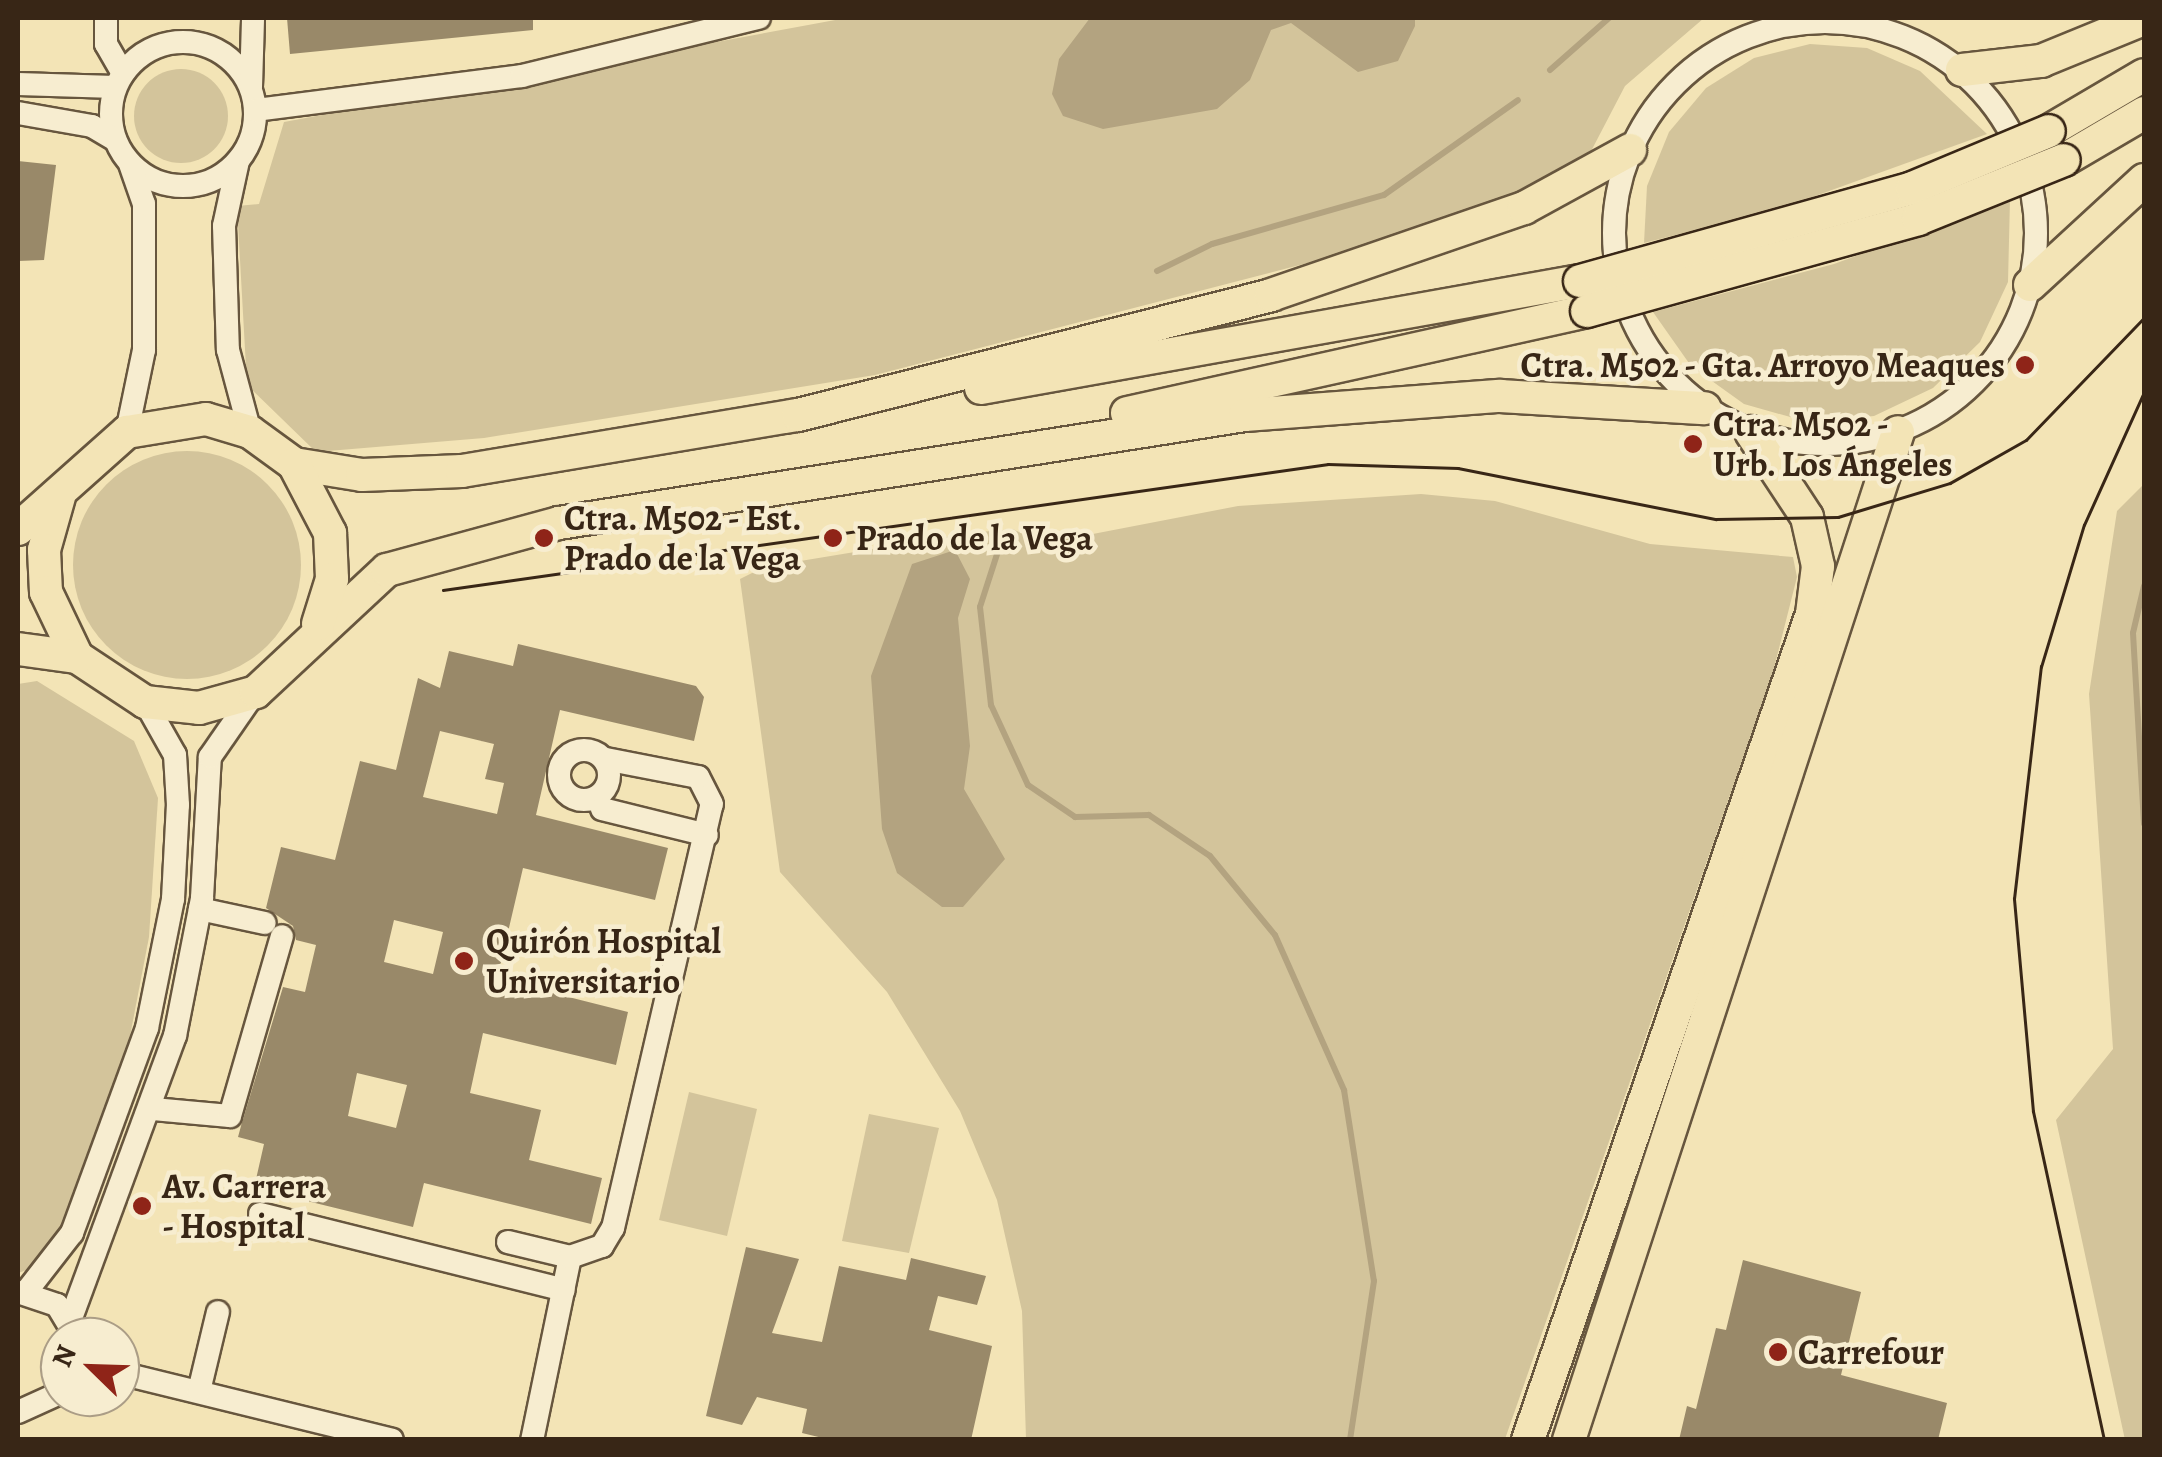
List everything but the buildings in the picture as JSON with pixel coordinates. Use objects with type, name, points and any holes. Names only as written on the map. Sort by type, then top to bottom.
[{"type":"highway","points":[[1962,70],[2041,61],[2144,19]]},
{"type":"highway","points":[[2057,146],[2144,76]]},
{"type":"highway","points":[[884,468],[1584,296],[1912,188],[2057,146],[2144,113]]},
{"type":"highway","points":[[798,414],[1271,295],[1524,208],[1630,150]]},
{"type":"highway","points":[[2030,285],[2144,180]]},
{"type":"highway","points":[[294,464],[362,475],[462,472],[798,414],[1584,296]]},
{"type":"highway","points":[[18,649],[77,657],[145,702],[199,708],[256,692],[317,630],[387,570],[481,538],[884,468],[1284,412],[1500,396],[1705,408]]},
{"type":"highway","points":[[18,529],[60,497],[90,457],[127,432],[206,419],[250,432],[294,464],[330,533],[332,579],[317,630]]},
{"type":"highway","points":[[1528,1440],[1812,614],[1818,566],[1807,517],[1751,432]]},
{"type":"highway","points":[[1569,1440],[1898,432]]},
{"type":"highway","points":[[60,497],[44,550],[46,592],[77,657]]},
{"type":"street","points":[[106,18],[106,44],[119,80],[115,140]]},
{"type":"street","points":[[250,432],[228,350],[224,226],[253,98],[254,18]]},
{"type":"street","points":[[253,98],[522,76],[758,18]]},
{"type":"street","points":[[1773,23],[1892,25],[1962,70],[2012,131],[2036,206],[2030,285],[2000,352],[1972,386],[1898,432],[1824,446],[1751,432],[1705,408],[1662,369],[1632,320],[1616,264],[1615,206],[1630,150],[1696,64],[1773,23]]},
{"type":"street","points":[[18,84],[119,80],[180,41],[223,52],[253,98]]},
{"type":"street","points":[[18,113],[92,126],[115,140],[130,164],[144,204],[144,350],[127,432]]},
{"type":"street","points":[[130,164],[173,186],[197,185],[238,161]]},
{"type":"street","points":[[77,1317],[153,1109],[200,908],[210,758],[256,692]]},
{"type":"street","points":[[56,1317],[22,1292],[66,1246],[118,1126],[158,973],[178,805],[175,756],[145,702]]},
{"type":"street","points":[[508,1242],[570,1257],[602,1246],[613,1228],[707,835],[712,804],[702,780],[605,759]]},
{"type":"street","points":[[602,808],[707,835]]},
{"type":"street","points":[[153,1109],[230,1116],[274,930],[200,908]]},
{"type":"street","points":[[260,1214],[564,1290]]},
{"type":"street","points":[[532,1440],[570,1257]]},
{"type":"street","points":[[199,1391],[218,1312]]},
{"type":"street","points":[[140,1377],[392,1440]]},
{"type":"shaded area","points":[[846,18],[1704,18],[1625,86],[1588,157],[1435,230],[875,375],[484,438],[316,452],[247,385],[237,206],[259,204],[284,122]]},
{"type":"shaded area","points":[[1090,18],[1415,18],[1415,26],[1398,61],[1358,72],[1291,23],[1271,30],[1250,80],[1217,109],[1103,129],[1063,116],[1052,94],[1059,59]]},
{"type":"shaded area","points":[[1810,44],[1867,48],[1920,71],[1987,134],[1782,208],[1644,243],[1647,186],[1669,132],[1706,88],[1754,58]]},
{"type":"shaded area","points":[[181,69],[199,73],[214,83],[224,98],[228,116],[224,134],[214,149],[199,159],[181,163],[163,159],[148,149],[138,134],[134,116],[138,98],[148,83],[163,73]]},
{"type":"shaded area","points":[[2010,199],[2008,282],[1980,342],[1933,388],[1874,416],[1808,422],[1744,404],[1691,366],[1653,312],[1834,264]]},
{"type":"shaded area","points":[[187,451],[231,460],[268,484],[292,521],[301,565],[292,609],[268,646],[231,670],[187,679],[143,670],[106,646],[82,609],[73,565],[82,521],[106,484],[143,460]]},
{"type":"shaded area","points":[[2144,484],[2144,1439],[2125,1440],[2056,1120],[2113,1049],[2089,694],[2117,511]]},
{"type":"shaded area","points":[[1421,494],[1495,501],[1650,544],[1793,557],[1797,577],[1773,672],[1505,1439],[1026,1439],[1022,1311],[997,1200],[960,1111],[887,992],[780,872],[740,579],[764,567],[970,533],[1013,529],[1041,544],[1238,506]]},
{"type":"shaded area","points":[[955,550],[970,579],[958,618],[970,746],[964,789],[1005,859],[963,907],[942,907],[897,873],[882,829],[871,676],[912,564]]},
{"type":"shaded area","points":[[37,681],[134,741],[158,798],[149,937],[126,1057],[64,1221],[33,1268],[18,1273],[18,684]]},
{"type":"shaded area","points":[[689,1092],[757,1109],[727,1236],[659,1220]]},
{"type":"shaded area","points":[[869,1114],[939,1128],[909,1253],[842,1241]]},
{"type":"waterway","points":[[1550,70],[1609,18]]},
{"type":"waterway","points":[[1157,271],[1212,244],[1384,195],[1518,100]]},
{"type":"waterway","points":[[1000,545],[980,607],[991,705],[1028,785],[1075,817],[1149,815],[1210,856],[1275,935],[1344,1090],[1374,1281],[1350,1440]]},
{"type":"waterway","points":[[2144,586],[2133,633],[2144,824]]},
{"type":"tram line","points":[[443,590],[1328,464],[1458,468],[1716,519],[1838,517],[1950,483],[2026,440],[2144,318]]},
{"type":"tram line","points":[[2104,1440],[2033,1112],[2014,899],[2041,667],[2084,525],[2144,392]]},
{"type":"place","name":"Ctra. M502 - Gta. Arroyo Meaques","points":[[2025,365]]},
{"type":"place","name":"Ctra. M502 - Urb. Los Ángeles","points":[[1693,444]]},
{"type":"place","name":"Ctra. M502 - Est. Prado de la Vega","points":[[544,538]]},
{"type":"place","name":"Prado de la Vega","points":[[833,538]]},
{"type":"place","name":"Quirón Hospital Universitario","points":[[464,961]]},
{"type":"place","name":"Av. Carrera - Hospital","points":[[142,1206]]},
{"type":"place","name":"Carrefour","points":[[1778,1352]]}]
